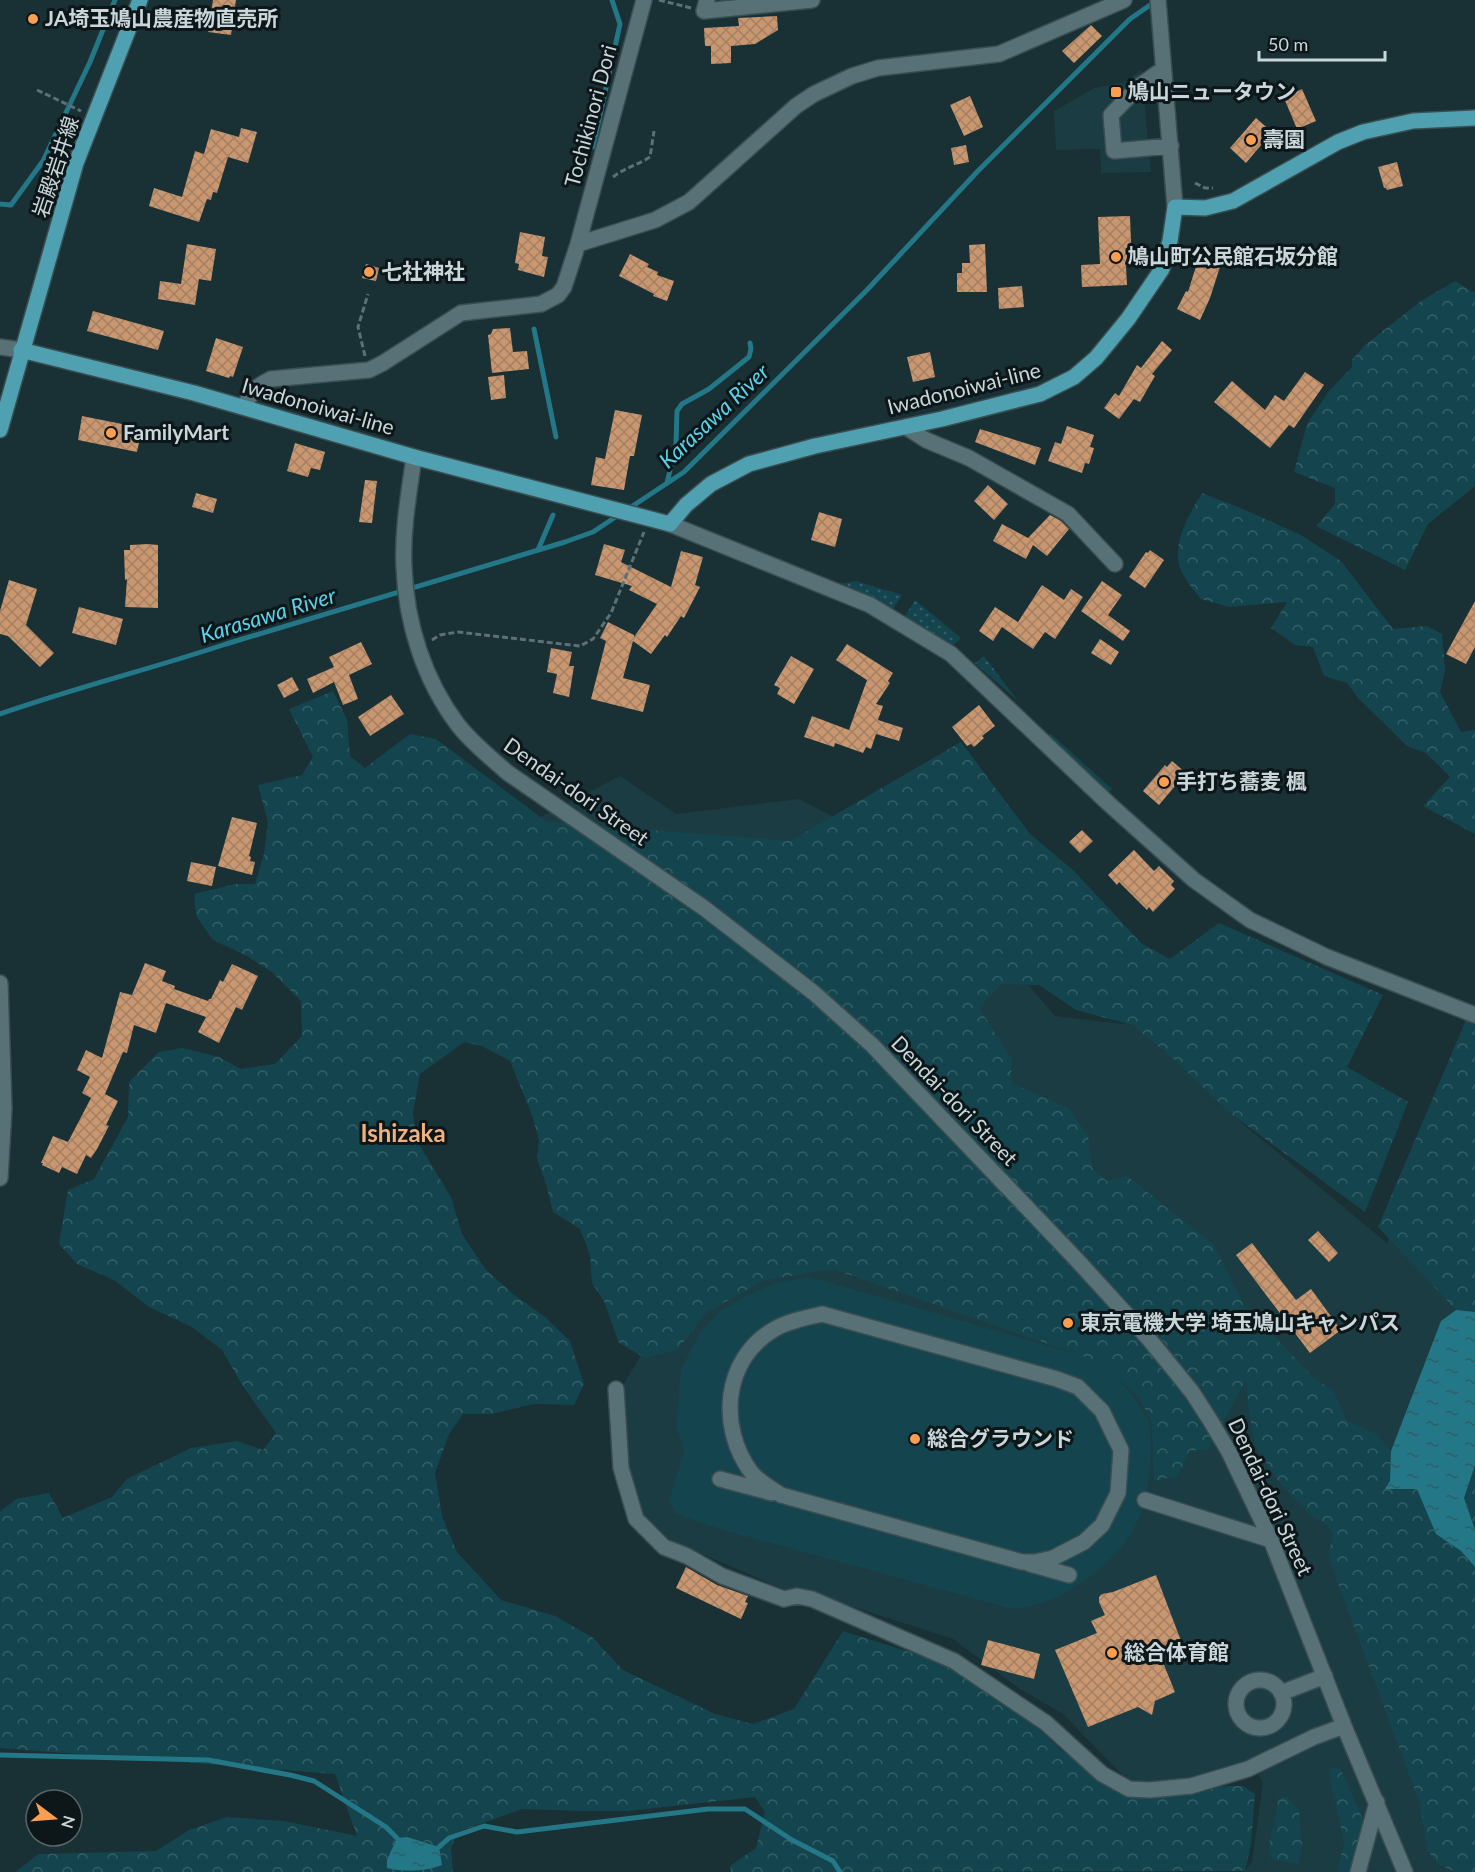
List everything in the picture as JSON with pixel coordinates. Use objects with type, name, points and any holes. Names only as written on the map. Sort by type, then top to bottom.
[{"type":"main road","name":"岩殿岩井線","points":[[0,430],[76,163],[140,0]]},
{"type":"main road","points":[[1175,207],[1205,208],[1233,201],[1338,142],[1364,132],[1413,121],[1475,118]]},
{"type":"main road","name":"Iwadonoiwai-line","points":[[670,524],[686,505],[711,484],[749,464],[815,446],[906,427],[1040,394],[1061,385],[1085,368],[1128,319],[1162,269],[1170,241],[1175,207]]},
{"type":"main road","name":"Iwadonoiwai-line","points":[[21,350],[244,407],[414,457],[652,520]]},
{"type":"main road","points":[[652,520],[670,524]]},
{"type":"street","name":"Tochikinori Dori","points":[[369,370],[461,313],[541,304],[551,299],[564,287],[578,244],[644,0]]},
{"type":"street","points":[[705,6],[812,0]]},
{"type":"street","points":[[578,244],[654,220],[689,202],[796,106],[852,75],[878,68],[999,54],[1124,0]]},
{"type":"street","points":[[1158,0],[1175,207]]},
{"type":"street","points":[[1163,69],[1139,86],[1111,116],[1114,151],[1171,146]]},
{"type":"street","points":[[0,347],[21,350]]},
{"type":"street","points":[[244,407],[257,386],[271,379],[369,370]]},
{"type":"street","points":[[906,427],[926,440],[969,458],[1068,514],[1115,564]]},
{"type":"street","name":"Dendai-dori Street","points":[[414,457],[406,524],[404,566],[408,609],[419,648],[436,691],[459,726],[482,750],[539,795],[704,908],[814,993],[872,1045],[1149,1339],[1192,1392],[1229,1452],[1271,1540],[1344,1726],[1405,1872]]},
{"type":"street","points":[[670,524],[870,605],[951,654],[1108,803],[1194,880],[1250,920],[1327,957],[1475,1015]]},
{"type":"street","points":[[0,983],[4,1109],[0,1178]]},
{"type":"street","points":[[781,1495],[752,1474],[734,1439],[730,1419],[729,1395],[739,1369],[756,1342],[774,1329],[822,1314],[1057,1379],[1078,1388],[1102,1411],[1121,1450],[1118,1494],[1102,1525],[1084,1542],[1053,1558],[1022,1562]]},
{"type":"street","points":[[616,1389],[621,1468],[636,1519],[664,1547],[687,1556],[722,1576],[760,1591],[784,1599],[797,1596],[812,1599],[954,1661],[1046,1722],[1102,1774],[1129,1789],[1150,1790],[1191,1786],[1248,1769],[1314,1737],[1344,1726]]},
{"type":"street","points":[[720,1479],[1069,1575]]},
{"type":"street","points":[[1145,1500],[1271,1540]]},
{"type":"street","points":[[1281,1693],[1325,1676]]},
{"type":"street","points":[[1358,1872],[1377,1802]]},
{"type":"path","points":[[657,0],[705,6]]},
{"type":"path","points":[[36,90],[79,110]]},
{"type":"path","points":[[610,187],[613,177],[620,171],[634,167],[650,157],[654,131]]},
{"type":"path","points":[[1195,183],[1205,188],[1218,188]]},
{"type":"path","points":[[1132,251],[1156,250]]},
{"type":"path","points":[[368,294],[358,327],[369,370]]},
{"type":"path","points":[[419,648],[440,635],[458,632],[580,646],[593,639],[611,613],[644,532],[652,520]]},
{"type":"shaded area","points":[[1141,69],[1151,172],[1101,173],[1100,149],[1056,150],[1054,111],[1094,88],[1126,82]]},
{"type":"shaded area","name":"東京電機大学 埼玉鳩山キャンパス","points":[[620,776],[676,814],[799,799],[925,864],[1055,1016],[1132,1025],[1170,1056],[1231,1114],[1387,1243],[1475,1051],[1475,1872],[1243,1872],[1252,1862],[1263,1783],[1252,1760],[1192,1778],[1131,1784],[1063,1714],[1020,1689],[953,1639],[804,1591],[783,1589],[665,1538],[642,1517],[627,1460],[622,1387],[698,1259],[539,818]]},
{"type":"green space","points":[[1455,281],[1475,293],[1475,486],[1428,524],[1405,570],[1316,526],[1335,504],[1335,488],[1294,472],[1307,424],[1329,391],[1352,367],[1352,360],[1365,345],[1421,301]]},
{"type":"green space","points":[[1202,493],[1301,535],[1341,561],[1393,629],[1427,626],[1442,634],[1445,670],[1440,692],[1461,732],[1475,730],[1475,834],[1423,806],[1450,777],[1426,753],[1407,746],[1359,699],[1347,683],[1324,676],[1313,647],[1295,645],[1271,628],[1287,602],[1229,607],[1201,599],[1180,568],[1178,548],[1183,529]]},
{"type":"green space","points":[[856,581],[902,595],[893,609],[839,584]]},
{"type":"green space","points":[[915,600],[961,638],[951,647],[905,616]]},
{"type":"green space","points":[[984,656],[1018,701],[975,663]]},
{"type":"green space","points":[[333,691],[347,720],[350,756],[365,768],[410,734],[436,739],[547,822],[790,841],[961,742],[1030,834],[1074,871],[1141,943],[1170,959],[1219,923],[1383,995],[1347,1067],[1408,1102],[1365,1212],[1231,1114],[1170,1056],[1132,1025],[1076,1010],[1039,985],[1001,984],[979,1008],[1012,1059],[1011,1083],[1068,1108],[1088,1136],[1092,1168],[1107,1181],[1127,1176],[1214,1245],[1244,1305],[1315,1379],[1333,1390],[1346,1420],[1376,1434],[1391,1451],[1390,1481],[1417,1488],[1436,1534],[1461,1551],[1475,1567],[1475,1872],[1455,1872],[1438,1864],[1428,1851],[1419,1801],[1328,1557],[1333,1533],[1324,1522],[1309,1515],[1276,1478],[1255,1445],[1246,1380],[1208,1449],[1189,1451],[1178,1476],[1154,1481],[1152,1423],[1140,1399],[1112,1371],[1080,1355],[833,1269],[765,1280],[707,1312],[677,1350],[645,1358],[619,1343],[604,1301],[592,1283],[590,1255],[580,1229],[553,1212],[537,1159],[539,1140],[532,1115],[510,1061],[482,1046],[464,1042],[420,1074],[413,1113],[417,1141],[451,1197],[462,1234],[486,1270],[513,1294],[545,1317],[570,1341],[584,1384],[574,1405],[534,1404],[491,1414],[463,1414],[449,1434],[435,1473],[442,1516],[457,1552],[501,1600],[555,1616],[592,1637],[623,1670],[715,1714],[753,1724],[794,1709],[843,1631],[919,1655],[960,1673],[1025,1716],[1060,1749],[1118,1793],[1137,1794],[1243,1786],[1255,1794],[1251,1844],[1245,1871],[731,1872],[730,1866],[756,1848],[765,1812],[755,1797],[628,1811],[522,1809],[458,1832],[451,1848],[453,1872],[16,1872],[38,1854],[156,1851],[189,1830],[227,1817],[284,1821],[357,1836],[335,1774],[0,1748],[0,1512],[16,1499],[49,1493],[63,1518],[112,1497],[127,1479],[191,1448],[237,1441],[263,1450],[276,1433],[241,1383],[222,1350],[192,1327],[149,1307],[114,1280],[77,1264],[59,1244],[68,1190],[94,1179],[128,1117],[129,1082],[159,1052],[182,1048],[219,1057],[241,1069],[275,1064],[302,1036],[301,1001],[272,972],[245,955],[213,940],[196,916],[194,894],[235,884],[255,884],[264,854],[268,822],[258,785],[302,775],[313,757],[289,709]]},
{"type":"green space","points":[[1051,734],[1112,789],[1106,795],[1046,739]]},
{"type":"green space","points":[[1466,1020],[1475,1020],[1475,1312],[1456,1310],[1378,1227]]},
{"type":"green space","name":"総合グラウンド","points":[[810,1277],[1080,1355],[1110,1369],[1146,1415],[1150,1436],[1150,1466],[1145,1500],[1134,1528],[1117,1553],[1092,1575],[1064,1594],[1036,1605],[1013,1609],[723,1530],[676,1514],[669,1501],[684,1450],[676,1427],[681,1369],[699,1334],[719,1312],[746,1296],[778,1282]]},
{"type":"green space","points":[[1475,1465],[1475,1530],[1464,1498]]},
{"type":"green space","points":[[1340,1767],[1363,1820],[1354,1872],[1337,1872],[1344,1843],[1328,1769]]},
{"type":"green space","points":[[1279,1797],[1287,1797],[1299,1811],[1302,1846],[1298,1864],[1271,1859],[1269,1845]]},
{"type":"water","points":[[1456,1310],[1475,1312],[1475,1465],[1464,1498],[1475,1530],[1475,1567],[1461,1551],[1436,1534],[1417,1489],[1385,1489],[1390,1481],[1391,1451],[1441,1321]]},
{"type":"water","points":[[407,1837],[439,1847],[442,1865],[415,1871],[387,1868],[387,1860],[397,1838]]},
{"type":"building","points":[[213,0],[236,0],[231,35],[208,32]]},
{"type":"building","points":[[777,16],[778,30],[755,44],[731,46],[731,63],[711,64],[711,46],[705,46],[704,28],[739,26],[738,18]]},
{"type":"building","points":[[1091,25],[1102,36],[1074,63],[1062,51]]},
{"type":"building","points":[[1302,89],[1316,121],[1297,129],[1284,98]]},
{"type":"building","points":[[970,96],[983,127],[964,136],[950,105]]},
{"type":"building","name":"壽園","points":[[1256,118],[1272,132],[1246,163],[1230,148]]},
{"type":"building","points":[[241,128],[257,132],[248,163],[228,157],[217,193],[213,192],[211,200],[207,199],[199,222],[149,206],[154,188],[182,197],[195,151],[204,154],[211,129],[239,137]]},
{"type":"building","points":[[966,145],[969,162],[954,165],[951,148]]},
{"type":"building","points":[[1397,162],[1403,186],[1387,190],[1384,188],[1378,167]]},
{"type":"building","name":"鳩山町公民館石坂分館","points":[[1130,216],[1132,266],[1126,266],[1127,285],[1082,287],[1081,265],[1100,264],[1098,217]]},
{"type":"building","points":[[520,232],[545,237],[542,256],[548,257],[544,277],[518,270],[519,264],[515,263]]},
{"type":"building","points":[[187,244],[216,249],[211,281],[199,279],[195,305],[158,299],[160,281],[181,284]]},
{"type":"building","points":[[985,244],[987,292],[957,292],[957,273],[962,273],[962,263],[970,263],[969,245]]},
{"type":"building","points":[[630,254],[649,264],[647,267],[658,272],[657,275],[674,281],[667,301],[653,296],[654,294],[619,276]]},
{"type":"building","points":[[1198,260],[1220,267],[1200,320],[1177,309],[1186,291],[1188,292]]},
{"type":"building","points":[[366,264],[379,268],[376,281],[362,278]]},
{"type":"building","points":[[1022,286],[1024,307],[999,309],[998,288]]},
{"type":"building","points":[[93,311],[164,331],[158,350],[87,331]]},
{"type":"building","points":[[510,328],[513,352],[527,351],[529,369],[492,373],[488,335],[493,329]]},
{"type":"building","points":[[216,338],[243,347],[233,377],[229,378],[206,371]]},
{"type":"building","points":[[1162,341],[1172,350],[1152,374],[1155,376],[1140,402],[1134,399],[1119,419],[1104,408],[1115,393],[1119,396],[1137,365],[1141,368]]},
{"type":"building","points":[[930,352],[935,377],[913,382],[907,357]]},
{"type":"building","points":[[1305,372],[1324,385],[1294,428],[1289,425],[1270,448],[1214,402],[1232,381],[1265,410],[1275,395],[1284,401]]},
{"type":"building","points":[[504,375],[506,398],[491,400],[488,377]]},
{"type":"building","points":[[615,410],[642,415],[634,456],[630,456],[624,490],[591,485],[596,457],[605,459]]},
{"type":"building","points":[[82,416],[142,428],[137,452],[78,440]]},
{"type":"building","points":[[1067,426],[1094,435],[1090,447],[1094,448],[1089,464],[1085,463],[1082,473],[1048,461],[1055,442],[1061,444]]},
{"type":"building","points":[[980,429],[1041,448],[1035,465],[975,442]]},
{"type":"building","points":[[295,443],[325,452],[320,470],[311,468],[308,477],[287,471]]},
{"type":"building","points":[[365,480],[377,481],[372,523],[359,522]]},
{"type":"building","points":[[988,485],[1008,504],[994,520],[974,501]]},
{"type":"building","points":[[196,493],[217,499],[213,513],[192,507]]},
{"type":"building","points":[[819,512],[842,519],[835,547],[811,540]]},
{"type":"building","points":[[1050,515],[1069,529],[1047,556],[1033,545],[1026,559],[993,541],[1002,524],[1028,538]]},
{"type":"building","points":[[604,544],[625,550],[621,562],[671,587],[681,551],[703,557],[695,585],[700,587],[684,618],[681,616],[667,637],[665,635],[651,654],[633,641],[623,678],[650,685],[643,712],[591,699],[606,641],[600,638],[608,622],[634,637],[657,604],[629,590],[632,586],[595,575]]},
{"type":"building","points":[[130,545],[158,545],[158,608],[125,607],[127,579],[125,580],[124,550],[130,550]]},
{"type":"building","points":[[1150,550],[1164,560],[1145,588],[1129,577],[1146,552]]},
{"type":"building","points":[[9,580],[37,589],[26,625],[54,653],[40,667],[8,636],[0,634],[0,611]]},
{"type":"building","points":[[1102,581],[1122,595],[1108,615],[1130,631],[1123,641],[1081,611]]},
{"type":"building","points":[[1042,585],[1064,600],[1071,589],[1083,597],[1055,639],[1045,632],[1033,649],[1002,627],[993,641],[979,631],[995,607],[1018,622]]},
{"type":"building","points":[[1475,601],[1475,647],[1466,664],[1446,654]]},
{"type":"building","points":[[79,607],[123,619],[116,645],[72,633]]},
{"type":"building","points":[[1100,639],[1119,652],[1111,665],[1091,653]]},
{"type":"building","points":[[361,642],[372,664],[349,675],[358,699],[343,705],[334,682],[313,693],[307,679],[334,667],[329,657]]},
{"type":"building","points":[[847,644],[893,673],[888,681],[890,683],[876,704],[883,706],[878,720],[903,728],[899,741],[876,734],[871,749],[866,747],[863,753],[835,743],[834,747],[804,737],[812,716],[849,730],[867,680],[836,660]]},
{"type":"building","points":[[551,648],[572,652],[569,666],[574,666],[569,697],[553,693],[557,674],[547,672]]},
{"type":"building","points":[[791,656],[814,669],[794,704],[777,694],[780,688],[774,685]]},
{"type":"building","points":[[292,677],[299,690],[284,698],[277,685]]},
{"type":"building","points":[[391,695],[404,714],[370,736],[358,717]]},
{"type":"building","points":[[979,705],[995,726],[982,736],[984,738],[974,747],[971,744],[967,746],[952,727]]},
{"type":"building","name":"手打ち蕎麦 楓","points":[[1172,761],[1186,773],[1159,805],[1143,791],[1165,765],[1167,767]]},
{"type":"building","points":[[232,817],[257,823],[249,856],[250,861],[255,862],[252,875],[218,866]]},
{"type":"building","points":[[1082,830],[1093,841],[1080,853],[1069,842]]},
{"type":"building","points":[[1134,850],[1154,871],[1159,866],[1174,881],[1171,885],[1175,889],[1153,912],[1149,907],[1147,910],[1119,882],[1117,885],[1108,875]]},
{"type":"building","points":[[191,862],[216,867],[212,886],[187,881]]},
{"type":"building","points":[[145,963],[166,971],[162,981],[175,986],[174,989],[208,1001],[220,980],[223,982],[232,964],[258,976],[242,1010],[236,1007],[219,1043],[198,1032],[206,1017],[166,1003],[156,1033],[134,1025],[127,1053],[123,1052],[105,1094],[118,1101],[106,1125],[109,1126],[91,1158],[86,1155],[77,1174],[62,1167],[59,1173],[41,1163],[53,1136],[68,1142],[91,1098],[82,1093],[90,1077],[77,1070],[86,1050],[102,1058],[120,992],[132,995]]},
{"type":"building","points":[[1318,1231],[1338,1253],[1329,1262],[1308,1240]]},
{"type":"building","points":[[1252,1243],[1296,1300],[1311,1289],[1341,1330],[1310,1353],[1236,1255]]},
{"type":"building","points":[[686,1567],[717,1585],[748,1596],[745,1602],[748,1603],[741,1619],[676,1588]]},
{"type":"building","name":"総合体育館","points":[[1156,1575],[1183,1646],[1160,1655],[1175,1692],[1155,1701],[1152,1715],[1138,1707],[1088,1727],[1055,1650],[1097,1633],[1091,1621],[1105,1615],[1099,1602],[1102,1594]]},
{"type":"building","points":[[988,1640],[1040,1654],[1034,1679],[981,1665]]},
{"type":"waterway","points":[[0,204],[11,205],[43,161],[90,62],[115,0]]},
{"type":"waterway","points":[[593,147],[620,24],[612,0]]},
{"type":"waterway","name":"Karasawa River","points":[[628,509],[684,472],[866,291],[977,172],[1130,19],[1156,1]]},
{"type":"waterway","points":[[534,329],[556,437]]},
{"type":"waterway","points":[[667,483],[676,444],[677,411],[682,404],[709,389],[749,357],[750,343]]},
{"type":"waterway","name":"Karasawa River","points":[[0,714],[565,542],[593,532],[620,514]]},
{"type":"waterway","points":[[538,550],[553,515]]},
{"type":"waterway","points":[[0,1755],[208,1760],[290,1775],[314,1781],[386,1827],[397,1838]]},
{"type":"waterway","points":[[439,1847],[449,1838],[484,1826],[517,1832],[708,1809],[745,1809],[792,1840],[833,1861],[840,1872]]},
{"type":"place","name":"JA埼玉鳩山農産物直売所","points":[[33,19]]},
{"type":"place","name":"鳩山ニュータウン","points":[[1116,92]]},
{"type":"place","name":"壽園","points":[[1251,140]]},
{"type":"place","name":"鳩山町公民館石坂分館","points":[[1116,257]]},
{"type":"place","name":"七社神社","points":[[369,272]]},
{"type":"place","name":"FamilyMart","points":[[111,433]]},
{"type":"place","name":"手打ち蕎麦 楓","points":[[1164,782]]},
{"type":"place","name":"東京電機大学 埼玉鳩山キャンパス","points":[[1068,1323]]},
{"type":"place","name":"総合グラウンド","points":[[915,1439]]},
{"type":"place","name":"総合体育館","points":[[1112,1653]]},
{"type":"district","name":"Ishizaka","points":[[403,1134]]}]
